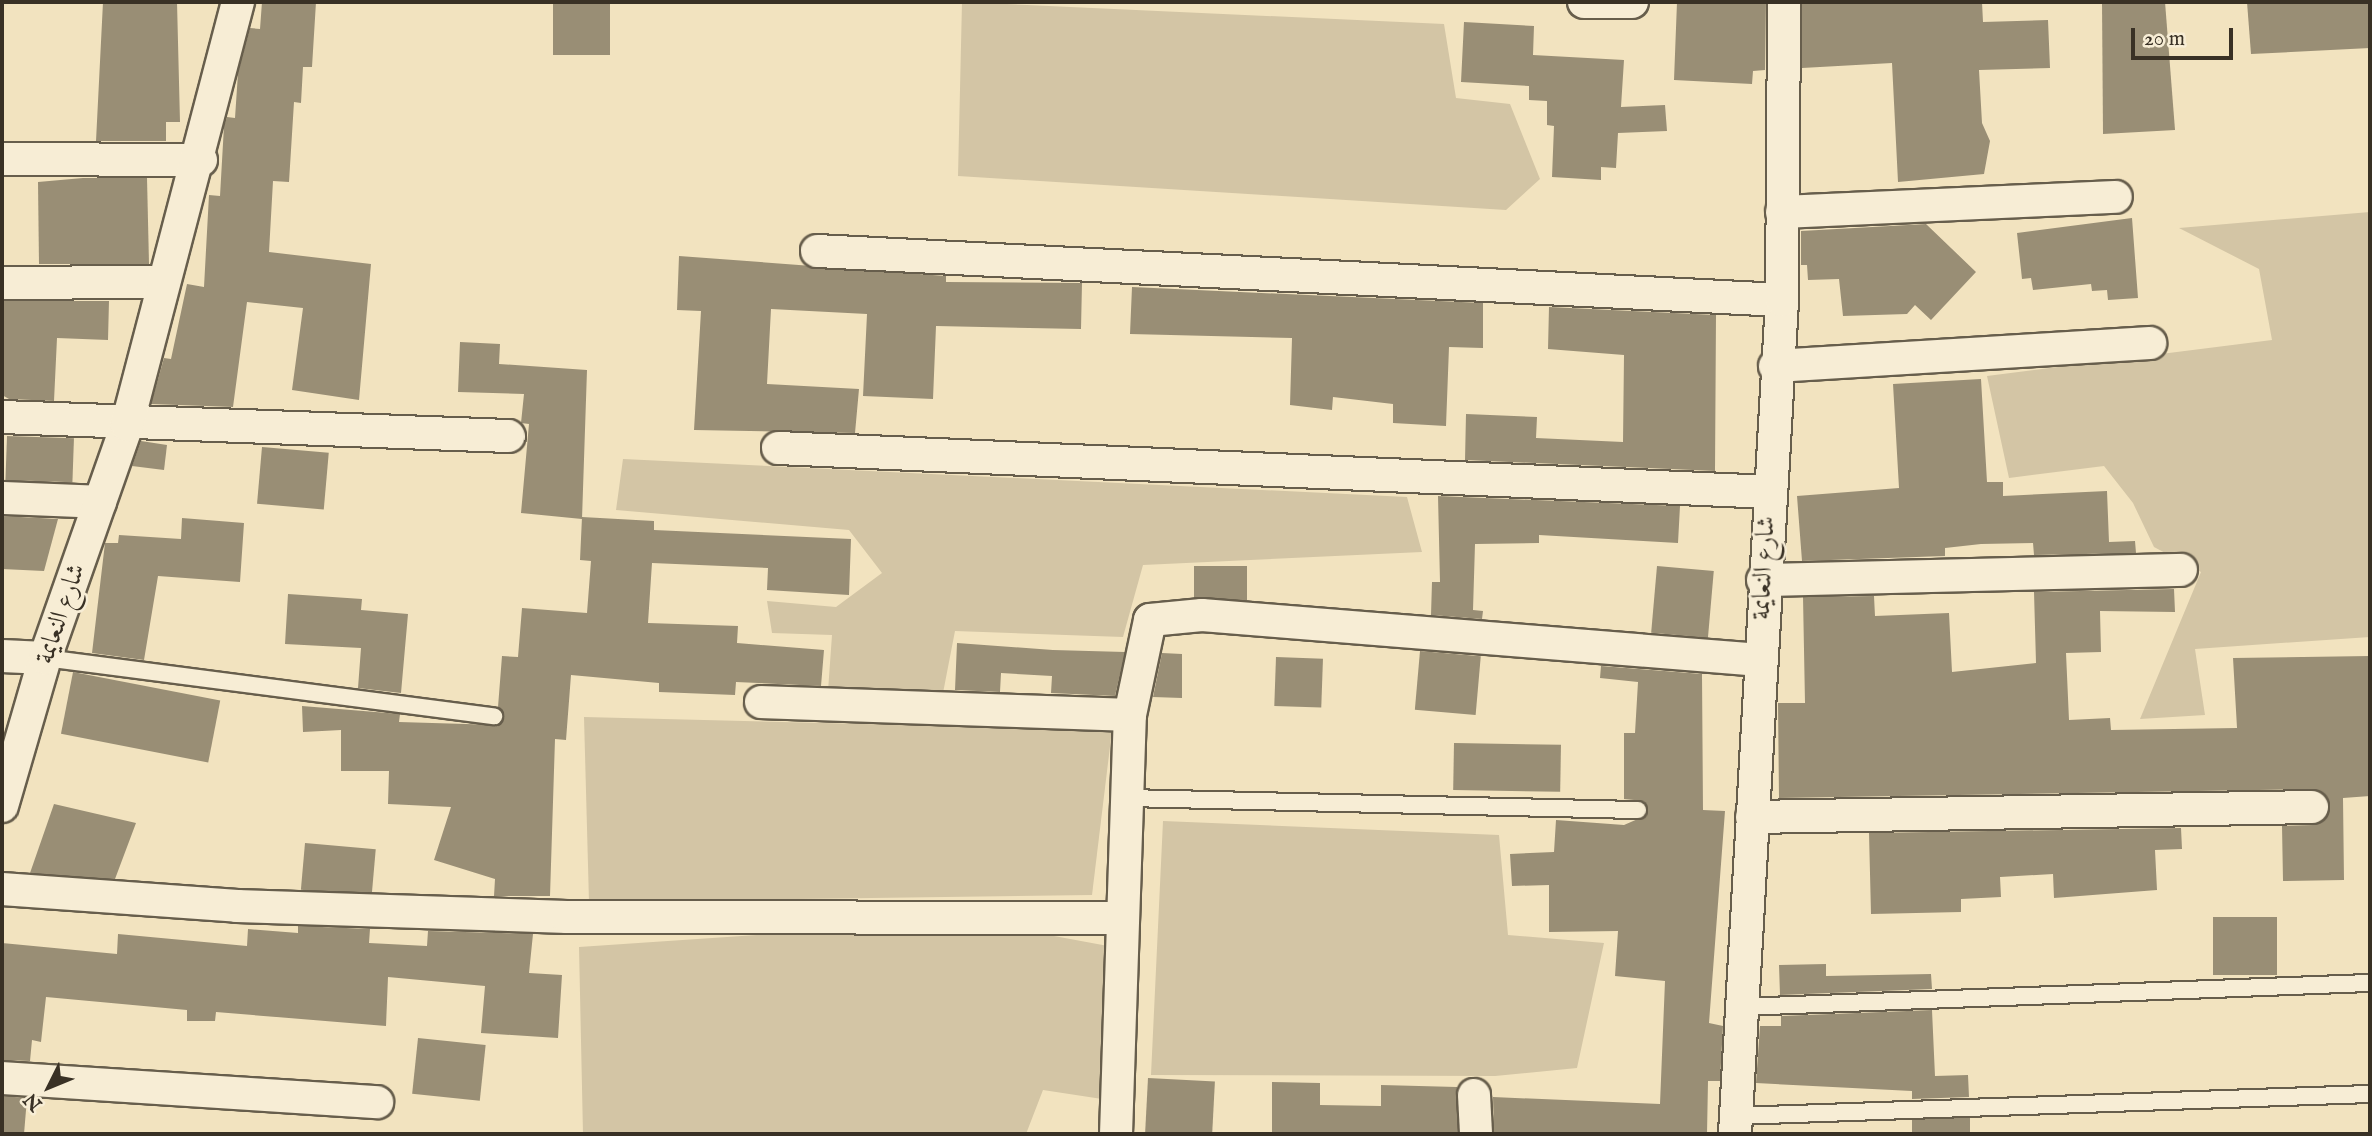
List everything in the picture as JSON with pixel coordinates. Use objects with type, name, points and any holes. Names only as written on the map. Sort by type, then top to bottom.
[{"type":"street","name":"شارع النعايمة","points":[[2,806],[45,659],[127,425],[162,282],[201,160],[238,2]]},
{"type":"street","points":[[1584,2],[1632,2]]},
{"type":"street","name":"شارع النعايمة","points":[[1735,1125],[1774,366],[1782,300],[1784,2]]},
{"type":"street","points":[[2,159],[201,160]]},
{"type":"street","points":[[1782,212],[2116,197]]},
{"type":"street","points":[[817,251],[1782,300]]},
{"type":"street","points":[[2,284],[162,282]]},
{"type":"street","points":[[1774,366],[2150,343]]},
{"type":"street","points":[[2,417],[127,425],[509,436]]},
{"type":"street","points":[[778,448],[1768,492]]},
{"type":"street","points":[[2,498],[100,502]]},
{"type":"street","points":[[1763,580],[2181,570]]},
{"type":"street","points":[[1116,1134],[1130,715],[1150,620],[1202,615],[1760,660]]},
{"type":"street","points":[[2,656],[45,659]]},
{"type":"street","points":[[761,702],[1130,715]]},
{"type":"street","points":[[1752,817],[2312,807]]},
{"type":"street","points":[[2,889],[237,906],[566,917],[1124,918]]},
{"type":"street","points":[[2,1078],[377,1102]]},
{"type":"street","points":[[1474,1095],[1476,1134]]},
{"type":"lane","points":[[45,659],[494,716]]},
{"type":"lane","points":[[1127,798],[1638,810]]},
{"type":"lane","points":[[1741,1007],[2370,983]]},
{"type":"lane","points":[[1735,1125],[2370,1094]]},
{"type":"shaded area","points":[[962,2],[1444,24],[1456,98],[1510,104],[1540,179],[1506,210],[958,176]]},
{"type":"shaded area","points":[[2370,212],[2370,637],[2195,649],[2205,715],[2140,719],[2201,572],[2154,547],[2133,503],[2104,466],[2009,478],[1987,376],[2272,340],[2259,269],[2179,228]]},
{"type":"shaded area","points":[[623,459],[1407,497],[1422,552],[1143,565],[1123,637],[955,631],[943,693],[828,691],[832,635],[772,633],[767,601],[836,607],[882,573],[849,530],[616,510]]},
{"type":"shaded area","points":[[584,717],[1112,730],[1092,895],[589,902]]},
{"type":"shaded area","points":[[1163,821],[1499,835],[1508,935],[1604,943],[1577,1068],[1495,1076],[1151,1075]]},
{"type":"shaded area","points":[[801,932],[1054,936],[1108,946],[1102,1099],[1043,1090],[1026,1134],[583,1134],[579,947]]},
{"type":"building","points":[[103,2],[177,2],[180,122],[166,122],[166,141],[96,141]]},
{"type":"building","points":[[262,2],[316,2],[312,67],[303,67],[301,103],[294,102],[289,182],[273,181],[269,252],[371,264],[359,400],[292,390],[303,308],[247,302],[233,407],[151,404],[164,358],[171,359],[187,284],[204,287],[209,195],[220,196],[224,126],[227,117],[235,118],[238,73],[250,28],[260,29]]},
{"type":"building","points":[[553,2],[610,2],[610,55],[553,55]]},
{"type":"building","points":[[1677,2],[1766,2],[1765,70],[1753,71],[1752,84],[1674,80]]},
{"type":"building","points":[[1802,2],[1982,2],[1983,22],[2048,20],[2050,68],[1979,70],[1982,123],[1990,141],[1984,174],[1898,182],[1892,63],[1802,68]]},
{"type":"building","points":[[2102,2],[2165,2],[2175,130],[2103,134]]},
{"type":"building","points":[[2247,2],[2370,2],[2370,48],[2251,54]]},
{"type":"building","points":[[1464,22],[1534,26],[1533,55],[1624,60],[1621,107],[1665,105],[1667,131],[1618,133],[1616,168],[1601,167],[1601,180],[1552,177],[1554,126],[1547,125],[1547,101],[1529,100],[1529,86],[1461,82]]},
{"type":"building","points":[[83,178],[147,178],[149,264],[39,264],[38,182]]},
{"type":"building","points":[[2132,218],[2138,298],[2108,300],[2107,290],[2092,291],[2091,284],[2033,290],[2031,278],[2022,279],[2017,233]]},
{"type":"building","points":[[1926,224],[1976,272],[1931,320],[1915,305],[1907,314],[1843,316],[1839,279],[1808,280],[1807,265],[1801,265],[1801,231]]},
{"type":"building","points":[[679,256],[946,276],[946,282],[1082,283],[1081,329],[936,326],[933,399],[863,396],[867,314],[771,309],[767,384],[859,389],[855,433],[694,430],[701,311],[677,310]]},
{"type":"building","points":[[1132,287],[1483,303],[1483,348],[1449,347],[1446,426],[1393,423],[1393,404],[1333,397],[1332,410],[1290,405],[1292,338],[1130,334]]},
{"type":"building","points":[[2,301],[109,301],[108,340],[57,338],[54,401],[9,399],[2,395]]},
{"type":"building","points":[[1549,307],[1716,315],[1715,471],[1465,460],[1466,414],[1537,417],[1536,438],[1623,442],[1624,355],[1548,349]]},
{"type":"building","points":[[460,342],[500,344],[499,364],[587,370],[582,519],[521,513],[529,424],[521,423],[524,394],[458,392]]},
{"type":"building","points":[[1981,379],[1987,482],[2003,482],[2003,496],[2107,491],[2109,542],[2135,541],[2136,553],[2034,555],[2033,543],[1981,544],[1945,548],[1945,556],[1802,561],[1797,496],[1899,488],[1893,384]]},
{"type":"building","points":[[7,436],[74,438],[72,482],[5,480]]},
{"type":"building","points":[[141,441],[167,445],[164,470],[132,466]]},
{"type":"building","points":[[262,447],[329,453],[324,510],[257,504]]},
{"type":"building","points":[[1438,496],[1680,506],[1678,543],[1539,535],[1539,543],[1475,544],[1473,610],[1483,611],[1482,619],[1431,615],[1432,582],[1440,582]]},
{"type":"building","points":[[2,516],[58,519],[44,571],[2,569]]},
{"type":"building","points":[[582,517],[654,521],[654,530],[851,539],[849,595],[767,590],[768,568],[652,563],[648,623],[738,626],[737,643],[824,650],[821,686],[736,682],[735,695],[659,692],[659,683],[571,675],[566,740],[555,739],[550,896],[494,896],[495,879],[434,860],[451,807],[388,804],[389,771],[341,771],[341,730],[303,732],[302,706],[400,714],[399,722],[499,725],[504,717],[498,707],[502,656],[518,657],[522,608],[587,613],[591,561],[580,560]]},
{"type":"building","points":[[182,518],[244,523],[240,582],[158,576],[144,660],[92,653],[105,543],[118,543],[119,535],[181,539]]},
{"type":"building","points":[[1194,566],[1247,566],[1247,600],[1194,600]]},
{"type":"building","points":[[1657,566],[1714,571],[1708,638],[1651,633]]},
{"type":"building","points":[[2174,589],[2175,612],[2100,611],[2101,652],[2066,653],[2069,720],[2110,718],[2111,730],[2237,728],[2233,658],[2370,656],[2370,796],[2343,798],[2344,880],[2283,881],[2282,826],[2313,825],[2328,815],[2327,797],[2312,789],[1779,798],[1778,703],[1805,703],[1803,597],[1874,596],[1875,616],[1949,613],[1952,672],[2036,663],[2034,592]]},
{"type":"building","points":[[288,594],[362,599],[361,610],[408,614],[401,693],[358,688],[361,648],[285,644]]},
{"type":"building","points":[[957,643],[1125,652],[1115,696],[1051,693],[1052,676],[1001,673],[1000,692],[955,690]]},
{"type":"building","points":[[1420,651],[1481,656],[1476,715],[1415,710]]},
{"type":"building","points":[[1162,653],[1182,654],[1182,698],[1153,697]]},
{"type":"building","points":[[1276,657],[1323,659],[1321,708],[1274,706]]},
{"type":"building","points":[[1601,666],[1702,674],[1703,810],[1725,811],[1709,1023],[1723,1026],[1720,1081],[1708,1081],[1707,1134],[1494,1134],[1493,1097],[1660,1104],[1665,981],[1615,976],[1618,931],[1549,932],[1549,885],[1512,886],[1510,854],[1554,852],[1556,820],[1624,825],[1647,815],[1644,801],[1624,799],[1624,733],[1635,733],[1638,682],[1600,678]]},
{"type":"building","points":[[73,672],[220,701],[208,762],[61,734]]},
{"type":"building","points":[[1454,743],[1561,745],[1560,792],[1453,790]]},
{"type":"building","points":[[54,804],[136,823],[115,879],[30,873]]},
{"type":"building","points":[[2181,828],[2182,849],[2155,850],[2157,890],[2054,898],[2053,874],[2000,877],[2001,897],[1961,899],[1961,912],[1871,914],[1869,833]]},
{"type":"building","points":[[305,843],[376,849],[372,896],[301,890]]},
{"type":"building","points":[[2213,917],[2277,917],[2277,975],[2213,975]]},
{"type":"building","points":[[298,926],[370,929],[369,943],[427,946],[428,931],[533,934],[529,973],[562,975],[558,1038],[481,1033],[485,986],[388,977],[386,1026],[216,1012],[215,1021],[187,1021],[187,1010],[46,997],[41,1042],[32,1040],[30,1061],[2,1060],[2,943],[117,954],[118,934],[247,946],[248,929],[298,933]]},
{"type":"building","points":[[1826,964],[1826,976],[1931,974],[1932,989],[1780,995],[1779,965]]},
{"type":"building","points":[[1932,1010],[1935,1076],[1968,1075],[1969,1097],[1912,1099],[1912,1091],[1756,1083],[1760,1026],[1781,1026],[1781,1016]]},
{"type":"building","points":[[418,1038],[486,1045],[480,1101],[412,1094]]},
{"type":"building","points":[[1148,1078],[1215,1082],[1212,1134],[1145,1134]]},
{"type":"building","points":[[1272,1082],[1320,1083],[1320,1105],[1381,1106],[1381,1085],[1457,1087],[1458,1134],[1272,1134]]},
{"type":"building","points":[[2,1096],[27,1098],[24,1134],[2,1134]]},
{"type":"building","points":[[1912,1118],[1970,1118],[1970,1134],[1912,1134]]}]
